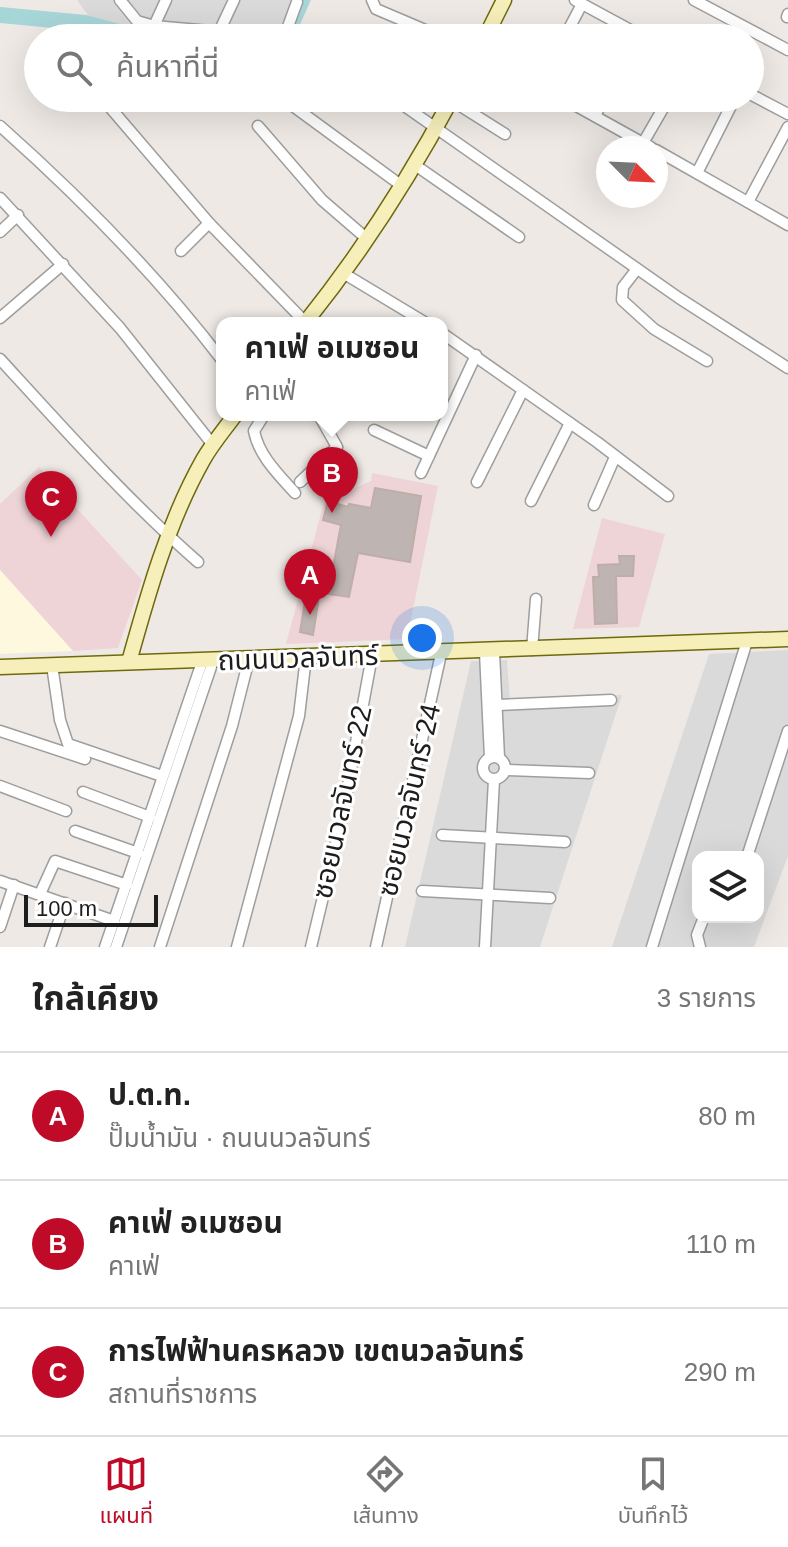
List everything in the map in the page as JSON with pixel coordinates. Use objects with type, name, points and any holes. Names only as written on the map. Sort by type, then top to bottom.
[{"type":"main road","points":[[491,24],[502,1]]},
{"type":"main road","points":[[310,317],[402,186],[445,112]]},
{"type":"main road","points":[[129,662],[169,536],[203,460],[231,421]]},
{"type":"main road","name":"ถนนนวลจันทร์","points":[[0,667],[441,654],[788,639]]},
{"type":"street","points":[[120,0],[137,21],[147,24]]},
{"type":"street","points":[[155,24],[166,0]]},
{"type":"street","points":[[223,24],[234,0]]},
{"type":"street","points":[[372,0],[376,9],[411,24]]},
{"type":"street","points":[[694,0],[739,24]]},
{"type":"street","points":[[287,24],[297,2]]},
{"type":"street","points":[[569,24],[578,2],[616,24]]},
{"type":"street","points":[[764,37],[788,50]]},
{"type":"street","points":[[764,101],[788,114]]},
{"type":"street","points":[[114,112],[209,223],[300,317]]},
{"type":"street","points":[[301,112],[402,186]]},
{"type":"street","points":[[412,112],[637,269],[788,368]]},
{"type":"street","points":[[472,112],[505,134]]},
{"type":"street","points":[[588,112],[630,136]]},
{"type":"street","points":[[595,116],[597,112]]},
{"type":"street","points":[[654,136],[664,112]]},
{"type":"street","points":[[697,173],[728,112]]},
{"type":"street","points":[[0,126],[125,244],[216,352]]},
{"type":"street","points":[[258,126],[322,200],[366,238]]},
{"type":"street","points":[[748,202],[788,127]]},
{"type":"street","points":[[668,157],[788,225]]},
{"type":"street","points":[[415,165],[519,237]]},
{"type":"street","points":[[0,198],[120,328],[213,445]]},
{"type":"street","points":[[0,232],[18,215]]},
{"type":"street","points":[[181,251],[209,223]]},
{"type":"street","points":[[0,318],[63,264]]},
{"type":"street","points":[[637,269],[620,291],[622,300],[654,329],[707,361]]},
{"type":"street","points":[[343,273],[416,317]]},
{"type":"street","points":[[448,337],[668,496]]},
{"type":"street","points":[[448,401],[476,355]]},
{"type":"street","points":[[0,359],[59,424],[198,562]]},
{"type":"street","points":[[477,482],[523,390]]},
{"type":"street","points":[[260,421],[254,431],[256,442],[269,464],[297,487],[337,447],[322,421]]},
{"type":"street","points":[[421,473],[441,421]]},
{"type":"street","points":[[531,501],[570,423]]},
{"type":"street","points":[[374,430],[429,456]]},
{"type":"street","points":[[594,505],[615,457]]},
{"type":"street","points":[[532,650],[536,599]]},
{"type":"street","points":[[652,947],[747,641]]},
{"type":"street","points":[[490,652],[497,705],[495,758]]},
{"type":"street","points":[[490,652],[495,758],[505,770],[589,773]]},
{"type":"street","name":"ซอยนวลจันทร์ 24","points":[[376,947],[441,654]]},
{"type":"street","name":"ซอยนวลจันทร์ 22","points":[[311,947],[342,818],[372,656]]},
{"type":"street","points":[[237,947],[299,716],[306,657]]},
{"type":"street","points":[[160,947],[232,726],[249,659]]},
{"type":"street","points":[[105,947],[208,661]]},
{"type":"street","points":[[116,947],[208,661]]},
{"type":"street","points":[[52,665],[60,720],[68,744],[159,775]]},
{"type":"street","points":[[497,705],[611,700]]},
{"type":"street","points":[[0,731],[85,759]]},
{"type":"street","points":[[749,851],[788,731]]},
{"type":"street","points":[[494,780],[485,776],[483,769],[485,762],[495,758]]},
{"type":"street","points":[[494,780],[502,776],[505,770]]},
{"type":"street","points":[[485,947],[494,780]]},
{"type":"street","points":[[0,786],[66,811]]},
{"type":"street","points":[[83,792],[150,817]]},
{"type":"street","points":[[75,831],[138,853]]},
{"type":"street","points":[[442,835],[565,842]]},
{"type":"street","points":[[40,894],[55,861],[127,885]]},
{"type":"street","points":[[0,881],[114,921]]},
{"type":"street","points":[[0,927],[14,885]]},
{"type":"street","points":[[422,891],[550,898]]},
{"type":"street","points":[[50,947],[65,903]]},
{"type":"street","points":[[700,947],[697,935],[702,923]]},
{"type":"shaded area","points":[[77,0],[306,0],[295,24],[95,24]]},
{"type":"shaded area","points":[[39,467],[142,580],[118,648],[73,651],[0,570],[0,504]]},
{"type":"shaded area","points":[[372,473],[438,486],[407,639],[286,644],[324,502],[371,481]]},
{"type":"shaded area","points":[[602,518],[665,534],[639,627],[573,629]]},
{"type":"shaded area","points":[[0,570],[73,651],[0,654]]},
{"type":"shaded area","points":[[788,650],[788,856],[764,920],[764,851],[692,851],[692,923],[763,923],[754,947],[612,947],[709,654]]},
{"type":"shaded area","points":[[507,660],[510,700],[622,695],[540,947],[405,947],[471,661]]},
{"type":"building","points":[[375,488],[421,496],[410,562],[358,553],[349,597],[328,594],[341,525],[323,520],[328,501],[348,507],[349,504],[371,508]]},
{"type":"building","points":[[619,556],[634,556],[633,576],[616,576],[617,623],[595,624],[593,577],[599,577],[598,565],[620,564]]},
{"type":"building","points":[[306,595],[319,597],[313,635],[300,632]]},
{"type":"waterway","points":[[295,24],[306,0]]},
{"type":"waterway","points":[[0,15],[89,24]]},
{"type":"place","name":"คาเฟ่ อเมซอน","points":[[332,513]]},
{"type":"place","name":"การไฟฟ้านครหลวง เขตนวลจันทร์","points":[[51,537]]},
{"type":"place","name":"ป.ต.ท.","points":[[310,615]]}]
